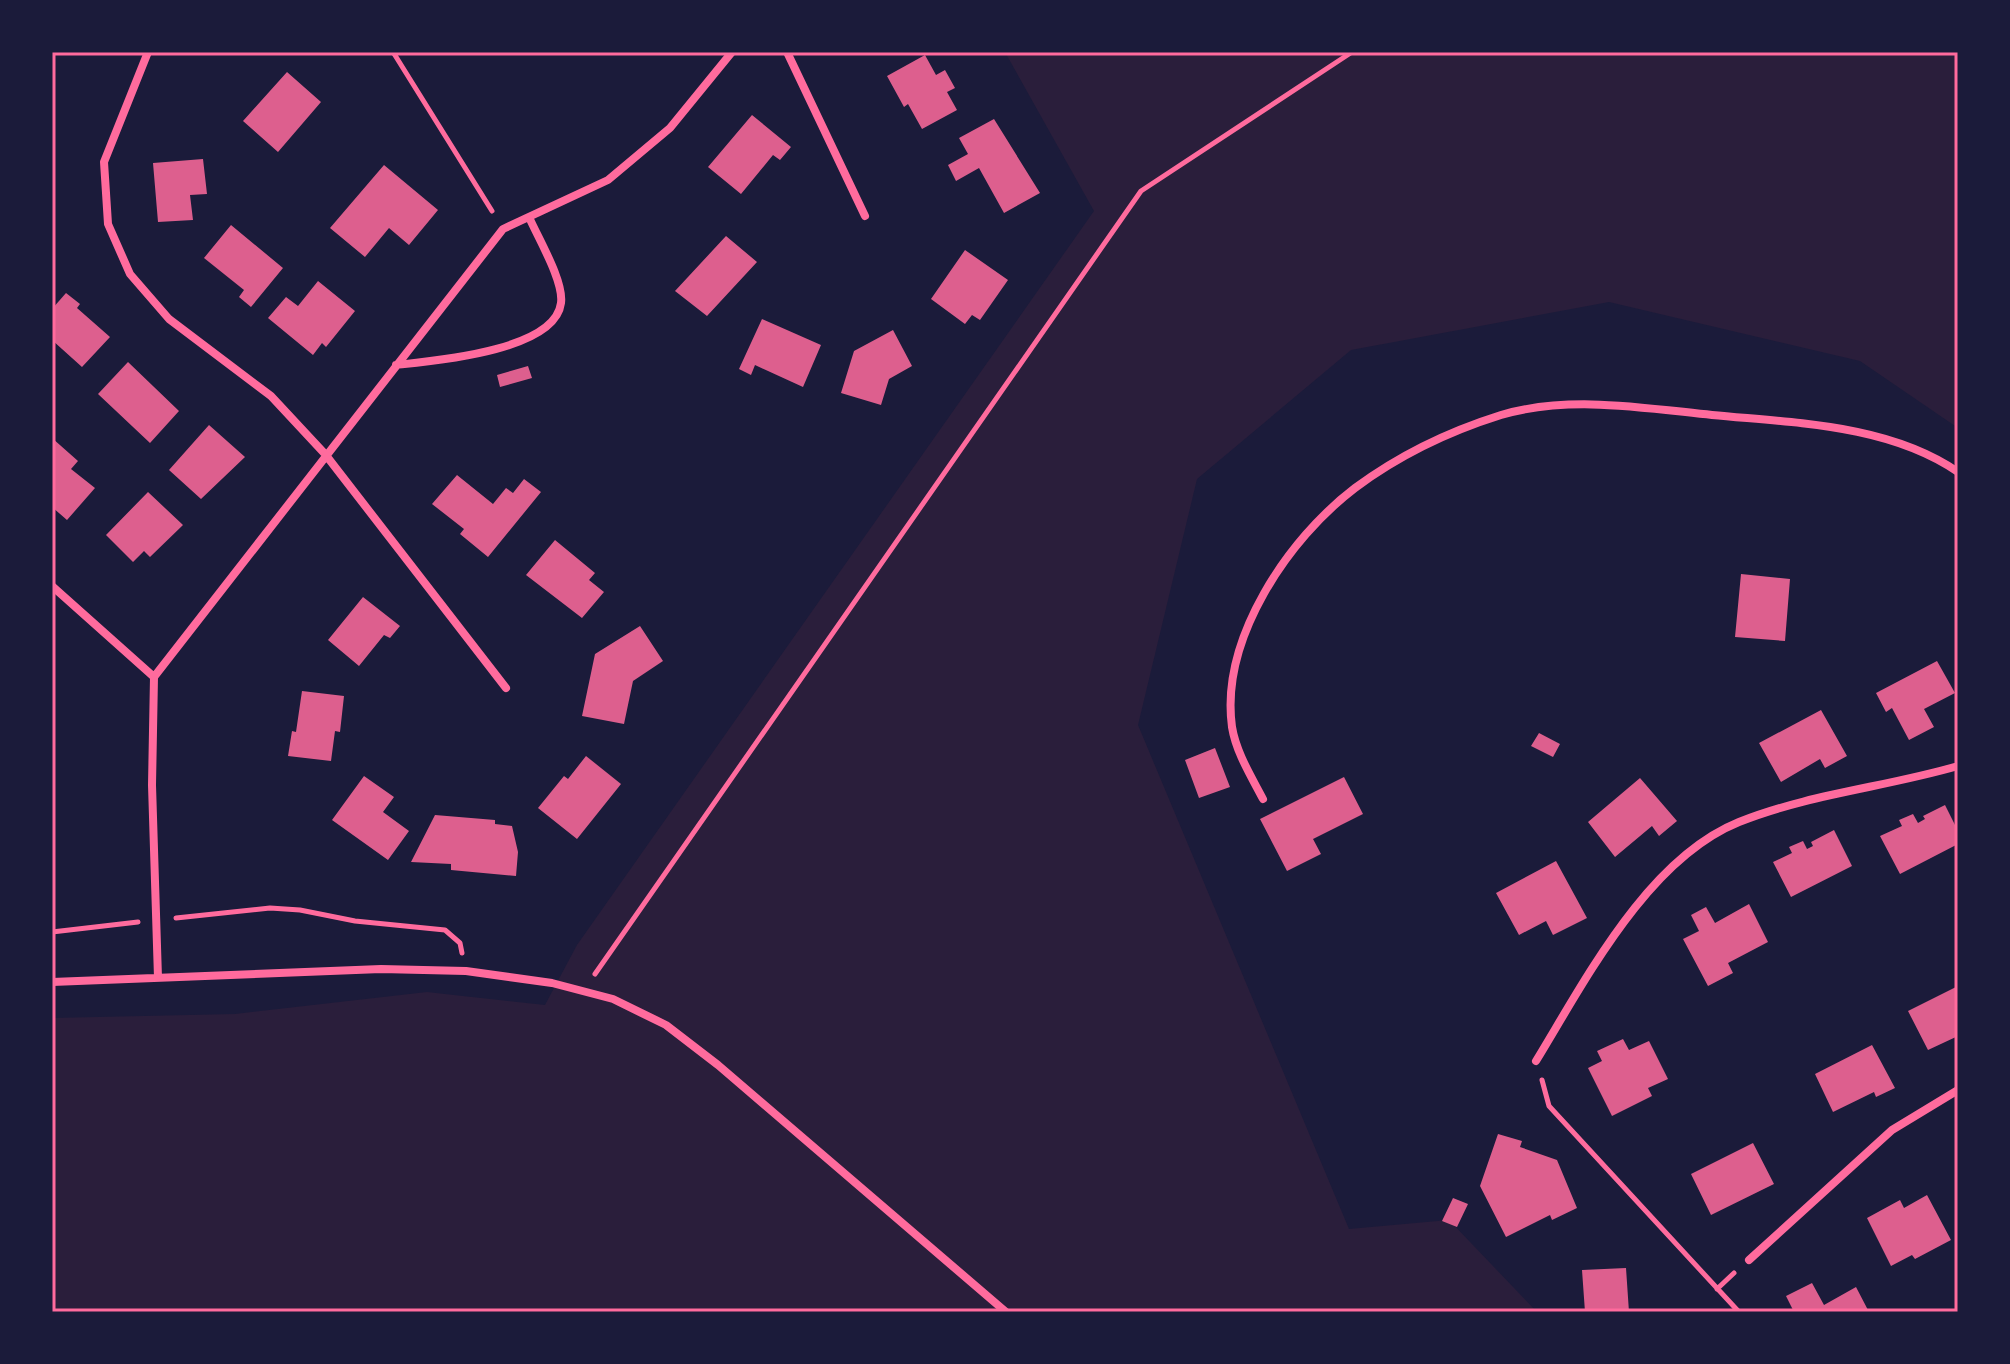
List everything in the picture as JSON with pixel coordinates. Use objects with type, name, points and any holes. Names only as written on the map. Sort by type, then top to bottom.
[{"type":"street","points":[[148,52],[104,162],[108,224],[130,274],[169,319],[271,396],[325,454],[506,688]]},
{"type":"street","points":[[158,978],[152,785],[154,677],[503,229],[608,180],[670,128],[732,52]]},
{"type":"street","points":[[787,52],[865,216]]},
{"type":"street","points":[[396,365],[453,359],[517,342],[550,326],[561,303],[559,290],[529,217]]},
{"type":"street","points":[[1263,799],[1240,755],[1232,728],[1238,656],[1255,609],[1278,570],[1353,490],[1400,459],[1451,434],[1503,414],[1562,406],[1616,405],[1831,427],[1914,448],[1958,472]]},
{"type":"street","points":[[52,586],[154,677]]},
{"type":"street","points":[[1536,1061],[1587,977],[1653,885],[1705,842],[1737,823],[1780,810],[1958,766]]},
{"type":"street","points":[[52,982],[381,969],[466,971],[613,999],[666,1025],[730,1075],[1006,1312]]},
{"type":"street","points":[[1749,1260],[1892,1130],[1958,1090]]},
{"type":"path","points":[[393,52],[503,229]]},
{"type":"path","points":[[583,991],[1141,191],[1352,52]]},
{"type":"path","points":[[52,932],[270,908],[445,930],[460,943],[466,971]]},
{"type":"path","points":[[1536,1061],[1549,1106],[1739,1312]]},
{"type":"shaded area","points":[[1005,52],[1958,52],[1958,428],[1860,361],[1609,302],[1351,350],[1197,479],[1138,725],[1349,1229],[1449,1220],[1537,1312],[52,1312],[52,1018],[235,1014],[427,992],[545,1005],[577,945],[1094,211]]},
{"type":"building","points":[[925,55],[936,75],[945,70],[955,88],[947,92],[957,110],[922,129],[908,104],[904,107],[887,76]]},
{"type":"building","points":[[287,72],[321,102],[278,152],[243,121]]},
{"type":"building","points":[[752,115],[791,147],[780,160],[773,155],[741,194],[708,167]]},
{"type":"building","points":[[994,119],[1040,193],[1004,213],[979,168],[956,181],[948,165],[968,154],[959,138]]},
{"type":"building","points":[[203,159],[207,194],[190,195],[193,220],[158,222],[153,163]]},
{"type":"building","points":[[384,165],[438,210],[409,245],[389,228],[365,257],[330,228]]},
{"type":"building","points":[[231,225],[283,268],[251,307],[239,297],[244,290],[204,258]]},
{"type":"building","points":[[726,236],[757,262],[707,316],[675,291]]},
{"type":"building","points":[[965,250],[1008,280],[980,320],[972,315],[965,324],[931,299]]},
{"type":"building","points":[[318,281],[355,311],[326,347],[322,343],[313,355],[268,318],[286,297],[298,306]]},
{"type":"building","points":[[66,293],[80,304],[77,308],[110,337],[82,367],[52,340],[52,309]]},
{"type":"building","points":[[762,319],[821,345],[803,387],[755,365],[751,375],[739,369]]},
{"type":"building","points":[[893,330],[912,366],[889,379],[881,405],[841,393],[854,351]]},
{"type":"building","points":[[128,362],[179,411],[150,443],[98,394]]},
{"type":"building","points":[[528,366],[532,378],[500,387],[497,375]]},
{"type":"building","points":[[209,425],[245,457],[201,499],[169,470]]},
{"type":"building","points":[[52,438],[78,461],[71,469],[95,488],[67,520],[52,507]]},
{"type":"building","points":[[457,475],[493,504],[506,488],[513,493],[524,479],[541,492],[488,557],[460,534],[464,529],[432,504]]},
{"type":"building","points":[[148,492],[183,525],[150,557],[144,551],[133,562],[106,535]]},
{"type":"building","points":[[555,540],[595,573],[589,580],[604,592],[582,618],[526,575]]},
{"type":"building","points":[[1741,574],[1790,579],[1785,641],[1735,637]]},
{"type":"building","points":[[363,597],[400,626],[390,638],[384,635],[359,666],[328,640]]},
{"type":"building","points":[[640,626],[663,661],[633,681],[624,724],[582,716],[595,654]]},
{"type":"building","points":[[1937,661],[1955,693],[1924,709],[1934,727],[1909,740],[1892,708],[1886,712],[1876,693]]},
{"type":"building","points":[[302,691],[344,696],[340,732],[335,731],[331,761],[288,756],[292,731],[296,732]]},
{"type":"building","points":[[1821,710],[1847,756],[1825,768],[1820,759],[1781,782],[1759,743]]},
{"type":"building","points":[[1539,733],[1560,744],[1553,757],[1531,746]]},
{"type":"building","points":[[1215,748],[1230,787],[1199,798],[1185,760]]},
{"type":"building","points":[[586,756],[621,784],[577,839],[538,808],[564,776],[568,779]]},
{"type":"building","points":[[364,776],[394,797],[383,812],[409,831],[388,860],[332,820]]},
{"type":"building","points":[[1344,777],[1363,814],[1313,839],[1321,854],[1287,871],[1260,819]]},
{"type":"building","points":[[1640,778],[1677,821],[1659,836],[1652,826],[1615,857],[1588,822]]},
{"type":"building","points":[[1945,805],[1958,831],[1958,844],[1900,874],[1880,836],[1902,826],[1899,820],[1913,814],[1918,823],[1925,819],[1923,816]]},
{"type":"building","points":[[435,815],[495,820],[495,824],[512,826],[518,852],[516,876],[451,870],[451,864],[411,862]]},
{"type":"building","points":[[1834,830],[1852,866],[1791,897],[1773,862],[1792,853],[1789,847],[1803,841],[1807,849],[1813,846],[1811,842]]},
{"type":"building","points":[[1556,861],[1587,918],[1553,935],[1546,921],[1519,935],[1496,893]]},
{"type":"building","points":[[1749,904],[1768,942],[1728,963],[1733,973],[1708,986],[1683,939],[1699,931],[1691,915],[1706,907],[1715,923]]},
{"type":"building","points":[[1958,986],[1958,1036],[1928,1050],[1908,1011]]},
{"type":"building","points":[[1623,1039],[1629,1050],[1649,1041],[1668,1079],[1648,1088],[1652,1096],[1612,1116],[1588,1068],[1602,1061],[1597,1051]]},
{"type":"building","points":[[1872,1045],[1895,1088],[1876,1097],[1874,1092],[1833,1112],[1815,1074]]},
{"type":"building","points":[[1498,1134],[1522,1141],[1520,1147],[1557,1160],[1577,1208],[1552,1220],[1550,1215],[1506,1237],[1480,1186]]},
{"type":"building","points":[[1753,1143],[1774,1184],[1711,1215],[1691,1174]]},
{"type":"building","points":[[1927,1195],[1951,1240],[1915,1259],[1912,1255],[1891,1266],[1867,1218],[1900,1200],[1904,1208]]},
{"type":"building","points":[[1453,1198],[1468,1204],[1457,1227],[1442,1221]]},
{"type":"building","points":[[1626,1268],[1629,1312],[1585,1312],[1582,1270]]},
{"type":"building","points":[[1812,1283],[1824,1305],[1856,1287],[1869,1312],[1794,1312],[1786,1296]]}]
